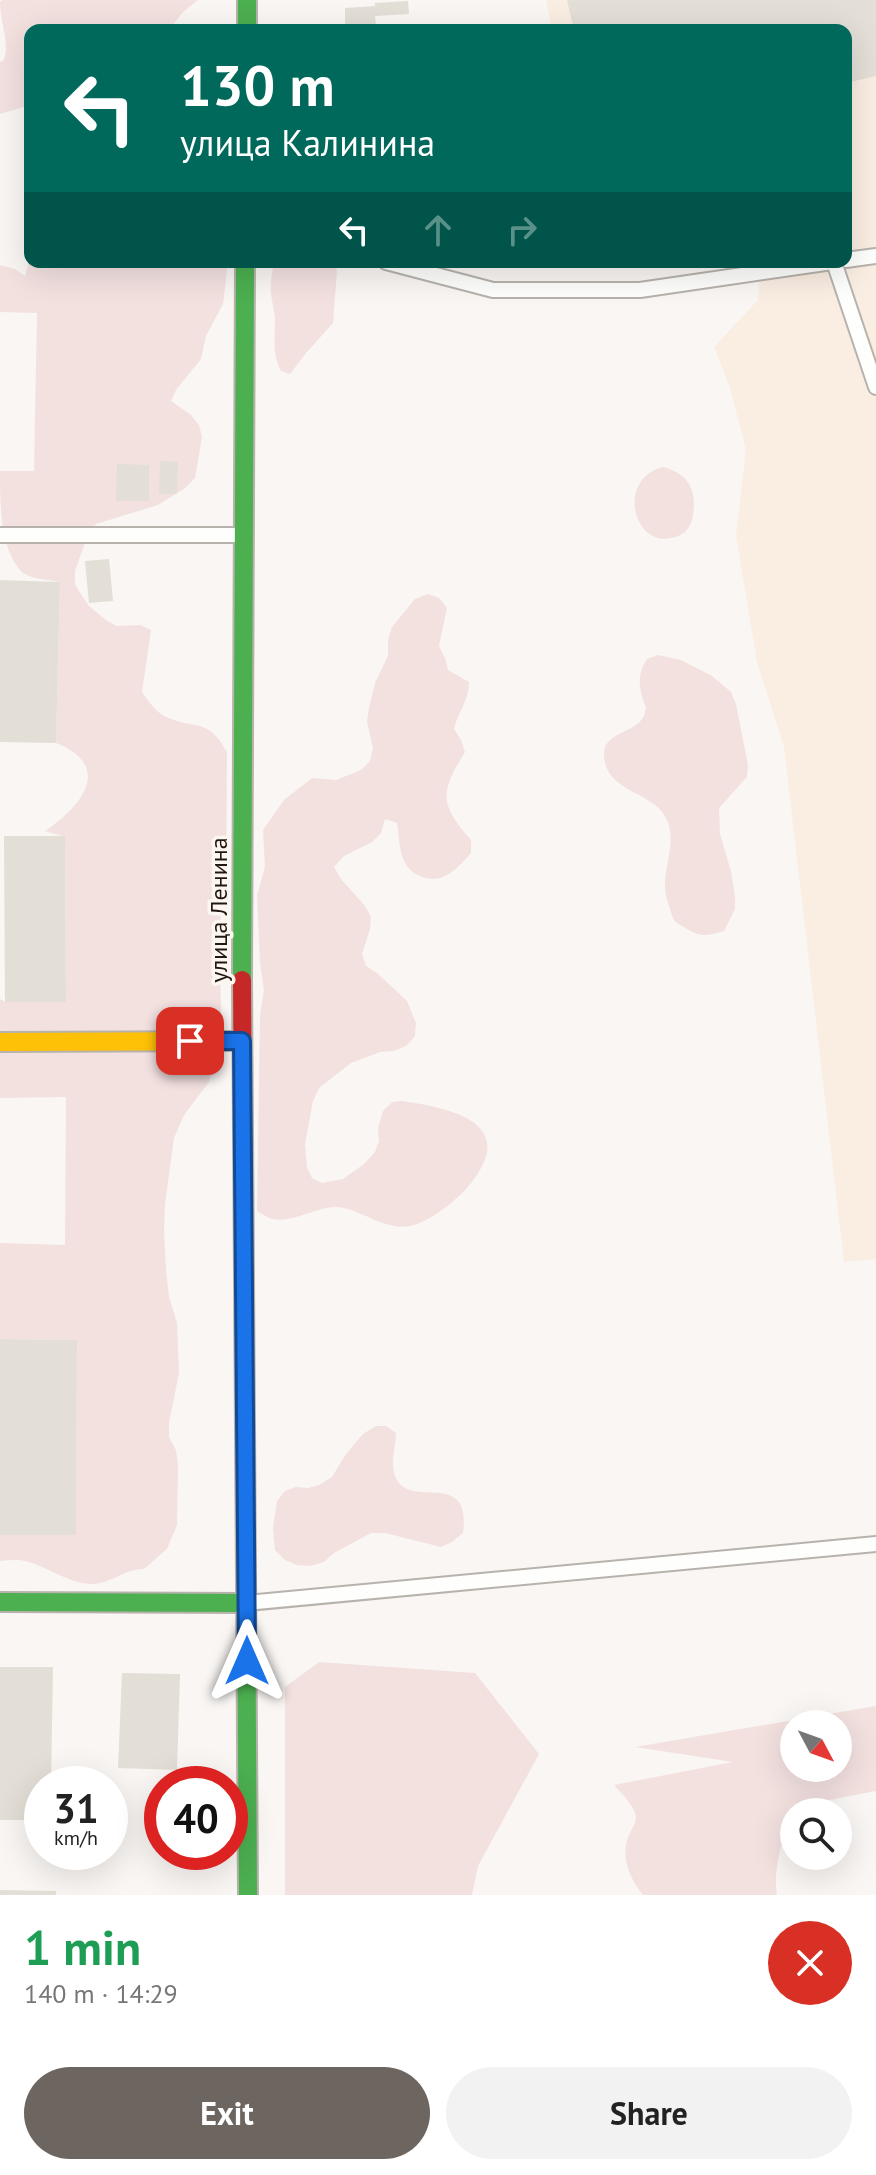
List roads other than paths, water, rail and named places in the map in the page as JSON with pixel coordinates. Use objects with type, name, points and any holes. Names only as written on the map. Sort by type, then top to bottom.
[{"type":"street","points":[[247,0],[247,24]]},
{"type":"street","name":"улица Ленина","points":[[245,268],[242,1041],[248,1895]]},
{"type":"street","points":[[0,1042],[242,1041]]},
{"type":"street","points":[[0,1602],[246,1603]]},
{"type":"lane","points":[[852,259],[876,256]]},
{"type":"lane","points":[[409,268],[493,290],[640,290],[792,268]]},
{"type":"lane","points":[[835,268],[876,387]]},
{"type":"lane","points":[[0,535],[244,535]]},
{"type":"lane","points":[[246,1603],[876,1544]]}]
